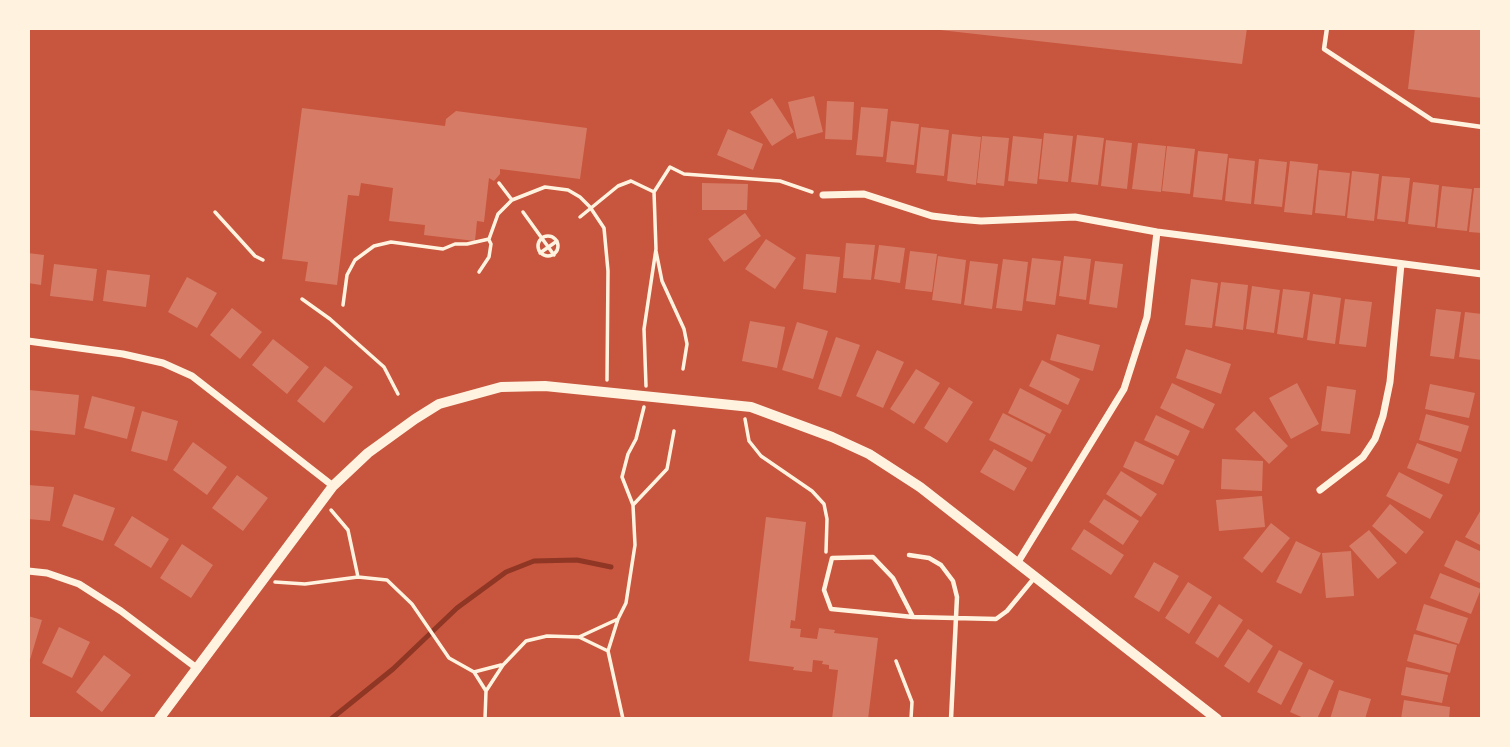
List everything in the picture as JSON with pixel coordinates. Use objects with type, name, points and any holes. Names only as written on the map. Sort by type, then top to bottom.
[{"type":"street","points":[[822,195],[863,194],[932,216],[957,219],[981,221],[1075,217],[1157,232],[1482,274]]},
{"type":"street","points":[[1018,562],[1124,389],[1147,317],[1157,232]]},
{"type":"street","points":[[1320,490],[1363,457],[1375,439],[1384,416],[1390,382],[1401,264]]},
{"type":"street","points":[[28,341],[123,354],[163,363],[192,376],[333,485]]},
{"type":"street","points":[[159,719],[333,485],[386,439],[439,404],[455,398],[501,387],[545,386],[751,407],[832,437],[869,454],[920,487],[1217,719]]},
{"type":"street","points":[[28,570],[47,573],[79,584],[121,611],[198,669]]},
{"type":"lane","points":[[1327,28],[1324,50],[1432,121],[1482,127]]},
{"type":"lane","points":[[909,555],[929,558],[941,565],[953,581],[958,616],[951,719]]},
{"type":"lane","points":[[913,617],[893,578],[873,557],[832,558],[824,590],[831,609],[913,617],[996,619],[1007,611],[1035,577]]},
{"type":"path","points":[[683,369],[687,344],[684,329],[662,281],[656,249],[654,192],[670,167],[684,174],[780,181],[822,195]]},
{"type":"path","points":[[545,187],[546,178]]},
{"type":"path","points":[[580,217],[618,186],[631,181],[654,192]]},
{"type":"path","points":[[499,183],[512,200]]},
{"type":"path","points":[[479,272],[489,257],[489,239],[498,214],[512,200],[545,187],[568,190],[580,197],[604,228],[608,271],[607,393]]},
{"type":"path","points":[[215,212],[255,256],[263,260]]},
{"type":"path","points":[[523,212],[554,255]]},
{"type":"path","points":[[548,236],[557,241],[558,250],[554,255],[547,257],[540,253],[538,243],[542,238],[548,236]]},
{"type":"path","points":[[343,305],[347,275],[355,260],[374,246],[391,242],[443,249],[455,244],[489,239]]},
{"type":"path","points":[[540,253],[557,241]]},
{"type":"path","points":[[623,719],[608,651],[626,603],[635,545],[633,505],[622,477],[647,397],[644,329],[656,249]]},
{"type":"path","points":[[302,299],[330,319],[384,367],[398,394]]},
{"type":"path","points":[[742,407],[749,441],[761,456],[812,491],[824,504],[827,519],[824,551],[832,558]]},
{"type":"path","points":[[633,505],[667,468],[674,431]]},
{"type":"path","points":[[322,500],[348,530],[358,577]]},
{"type":"path","points":[[262,581],[305,584],[358,577],[387,580],[412,604],[449,657],[474,672],[486,691]]},
{"type":"path","points":[[579,637],[618,619]]},
{"type":"path","points":[[485,719],[486,691],[503,665],[526,641],[547,636],[579,637],[608,651]]},
{"type":"path","points":[[896,661],[912,702],[911,719]]},
{"type":"path","points":[[474,672],[503,665]]},
{"type":"building","points":[[940,28],[1247,28],[1242,64]]},
{"type":"building","points":[[1415,28],[1482,28],[1482,98],[1408,89]]},
{"type":"building","points":[[814,96],[823,132],[797,139],[788,102]]},
{"type":"building","points":[[772,98],[794,132],[772,146],[750,112]]},
{"type":"building","points":[[827,101],[854,102],[852,140],[825,139]]},
{"type":"building","points":[[861,107],[888,109],[883,157],[856,155]]},
{"type":"building","points":[[302,108],[445,126],[446,119],[456,111],[587,128],[580,179],[500,169],[500,174],[494,181],[489,178],[484,222],[477,221],[475,241],[424,235],[425,225],[389,221],[393,188],[361,183],[359,196],[348,195],[337,285],[305,281],[308,262],[282,259]]},
{"type":"building","points":[[891,121],[919,124],[914,165],[886,162]]},
{"type":"building","points":[[921,127],[949,130],[944,176],[916,173]]},
{"type":"building","points":[[728,129],[763,144],[753,170],[717,155]]},
{"type":"building","points":[[1044,133],[1073,136],[1068,182],[1039,179]]},
{"type":"building","points":[[952,134],[981,137],[976,185],[947,181]]},
{"type":"building","points":[[1077,135],[1104,138],[1098,185],[1071,182]]},
{"type":"building","points":[[982,136],[1009,138],[1004,186],[977,183]]},
{"type":"building","points":[[1013,136],[1042,139],[1037,184],[1008,181]]},
{"type":"building","points":[[1106,140],[1132,143],[1127,189],[1101,186]]},
{"type":"building","points":[[1138,143],[1166,146],[1161,192],[1132,189]]},
{"type":"building","points":[[1167,146],[1195,149],[1190,194],[1162,191]]},
{"type":"building","points":[[1198,151],[1228,154],[1222,200],[1193,197]]},
{"type":"building","points":[[1229,158],[1255,161],[1251,204],[1225,201]]},
{"type":"building","points":[[1259,159],[1287,162],[1282,207],[1254,204]]},
{"type":"building","points":[[1290,161],[1318,164],[1312,215],[1284,212]]},
{"type":"building","points":[[1319,170],[1350,173],[1345,216],[1315,213]]},
{"type":"building","points":[[1352,171],[1379,174],[1374,221],[1347,218]]},
{"type":"building","points":[[1382,176],[1410,178],[1405,222],[1377,219]]},
{"type":"building","points":[[1413,182],[1439,185],[1435,227],[1408,224]]},
{"type":"building","points":[[702,183],[748,184],[747,210],[702,210]]},
{"type":"building","points":[[1442,186],[1472,189],[1467,231],[1437,228]]},
{"type":"building","points":[[1474,188],[1482,188],[1482,233],[1469,232]]},
{"type":"building","points":[[745,213],[761,236],[724,262],[708,239]]},
{"type":"building","points":[[766,239],[796,258],[775,289],[745,269]]},
{"type":"building","points":[[846,243],[875,245],[871,280],[843,278]]},
{"type":"building","points":[[879,245],[905,248],[900,283],[874,279]]},
{"type":"building","points":[[910,251],[937,254],[932,292],[905,289]]},
{"type":"building","points":[[28,253],[44,255],[41,285],[28,283]]},
{"type":"building","points":[[806,254],[840,257],[836,293],[803,289]]},
{"type":"building","points":[[938,256],[966,260],[961,304],[932,300]]},
{"type":"building","points":[[1064,256],[1091,259],[1086,300],[1059,296]]},
{"type":"building","points":[[1032,258],[1061,261],[1055,305],[1026,301]]},
{"type":"building","points":[[1003,259],[1028,262],[1022,311],[996,308]]},
{"type":"building","points":[[970,261],[998,264],[992,309],[964,305]]},
{"type":"building","points":[[1095,261],[1123,264],[1117,308],[1089,304]]},
{"type":"building","points":[[54,264],[97,269],[93,301],[50,296]]},
{"type":"building","points":[[107,270],[150,275],[146,307],[103,301]]},
{"type":"building","points":[[187,277],[217,293],[197,328],[168,312]]},
{"type":"building","points":[[1191,279],[1218,283],[1212,328],[1185,325]]},
{"type":"building","points":[[1221,282],[1248,285],[1243,330],[1215,326]]},
{"type":"building","points":[[1252,286],[1280,290],[1274,333],[1246,329]]},
{"type":"building","points":[[1283,289],[1310,292],[1303,338],[1277,334]]},
{"type":"building","points":[[1313,294],[1341,298],[1335,344],[1307,340]]},
{"type":"building","points":[[1345,299],[1372,302],[1366,347],[1339,344]]},
{"type":"building","points":[[232,308],[262,332],[240,359],[210,335]]},
{"type":"building","points":[[1436,309],[1461,312],[1454,359],[1430,356]]},
{"type":"building","points":[[1465,312],[1482,314],[1482,360],[1459,357]]},
{"type":"building","points":[[750,321],[785,327],[777,368],[742,361]]},
{"type":"building","points":[[797,322],[828,331],[813,379],[782,370]]},
{"type":"building","points":[[1057,334],[1100,345],[1093,371],[1050,360]]},
{"type":"building","points":[[836,337],[860,345],[841,397],[818,389]]},
{"type":"building","points":[[273,339],[309,367],[287,394],[252,365]]},
{"type":"building","points":[[1186,349],[1231,364],[1221,394],[1176,378]]},
{"type":"building","points":[[877,350],[904,362],[883,408],[856,396]]},
{"type":"building","points":[[1042,360],[1080,379],[1068,405],[1029,386]]},
{"type":"building","points":[[325,366],[353,387],[324,423],[297,401]]},
{"type":"building","points":[[916,369],[940,383],[914,424],[890,409]]},
{"type":"building","points":[[1172,383],[1215,404],[1203,429],[1160,408]]},
{"type":"building","points":[[1297,383],[1319,424],[1291,439],[1269,398]]},
{"type":"building","points":[[1430,384],[1475,393],[1469,418],[1425,409]]},
{"type":"building","points":[[1327,386],[1356,390],[1350,434],[1321,431]]},
{"type":"building","points":[[949,387],[973,402],[947,443],[924,428]]},
{"type":"building","points":[[1020,388],[1062,410],[1050,434],[1008,413]]},
{"type":"building","points":[[29,390],[79,395],[75,435],[28,430]]},
{"type":"building","points":[[92,396],[135,407],[127,439],[84,428]]},
{"type":"building","points":[[142,411],[178,421],[167,461],[131,451]]},
{"type":"building","points":[[1254,411],[1288,446],[1269,464],[1235,429]]},
{"type":"building","points":[[1003,413],[1046,435],[1032,462],[989,440]]},
{"type":"building","points":[[1426,414],[1469,426],[1461,452],[1419,440]]},
{"type":"building","points":[[1156,415],[1190,431],[1178,456],[1144,440]]},
{"type":"building","points":[[1135,441],[1175,460],[1163,485],[1123,467]]},
{"type":"building","points":[[193,442],[227,467],[207,495],[173,470]]},
{"type":"building","points":[[1417,443],[1458,459],[1449,484],[1407,468]]},
{"type":"building","points":[[994,449],[1027,468],[1014,491],[980,472]]},
{"type":"building","points":[[1222,459],[1263,461],[1262,491],[1221,489]]},
{"type":"building","points":[[1121,471],[1157,494],[1141,517],[1106,494]]},
{"type":"building","points":[[1399,472],[1443,495],[1430,519],[1386,496]]},
{"type":"building","points":[[237,475],[268,498],[243,531],[212,508]]},
{"type":"building","points":[[28,485],[54,487],[50,521],[28,519]]},
{"type":"building","points":[[74,494],[115,508],[103,541],[62,526]]},
{"type":"building","points":[[1262,496],[1265,527],[1219,531],[1216,500]]},
{"type":"building","points":[[1104,499],[1139,521],[1123,545],[1089,522]]},
{"type":"building","points":[[1390,504],[1424,532],[1406,554],[1372,526]]},
{"type":"building","points":[[1482,508],[1482,546],[1465,537]]},
{"type":"building","points":[[132,516],[169,539],[151,568],[114,545]]},
{"type":"building","points":[[766,517],[806,522],[795,621],[791,620],[790,628],[801,629],[800,637],[817,639],[819,628],[835,630],[834,633],[878,638],[868,719],[832,719],[838,670],[829,669],[829,665],[822,664],[823,661],[813,660],[812,672],[749,661]]},
{"type":"building","points":[[1271,523],[1290,538],[1262,573],[1243,558]]},
{"type":"building","points":[[1084,529],[1124,555],[1111,575],[1071,549]]},
{"type":"building","points":[[1369,530],[1397,563],[1378,579],[1349,546]]},
{"type":"building","points":[[1456,540],[1482,552],[1482,584],[1444,566]]},
{"type":"building","points":[[1296,541],[1321,553],[1301,594],[1276,582]]},
{"type":"building","points":[[182,544],[213,565],[191,598],[160,578]]},
{"type":"building","points":[[1351,551],[1354,596],[1326,598],[1322,553]]},
{"type":"building","points":[[1154,562],[1179,576],[1159,612],[1134,597]]},
{"type":"building","points":[[1440,573],[1481,589],[1471,614],[1430,598]]},
{"type":"building","points":[[1188,582],[1212,597],[1189,634],[1165,618]]},
{"type":"building","points":[[1219,604],[1243,620],[1218,658],[1195,643]]},
{"type":"building","points":[[1424,604],[1468,618],[1459,644],[1416,630]]},
{"type":"building","points":[[28,616],[42,620],[29,663],[28,663]]},
{"type":"building","points":[[59,627],[90,642],[72,678],[42,663]]},
{"type":"building","points":[[1248,629],[1273,646],[1249,683],[1224,666]]},
{"type":"building","points":[[1414,634],[1457,645],[1450,673],[1407,661]]},
{"type":"building","points":[[1279,650],[1303,663],[1281,705],[1257,692]]},
{"type":"building","points":[[104,655],[131,675],[102,712],[76,692]]},
{"type":"building","points":[[1406,667],[1448,675],[1442,703],[1401,695]]},
{"type":"building","points":[[1309,669],[1334,681],[1317,719],[1306,719],[1290,712]]},
{"type":"building","points":[[1339,690],[1371,699],[1365,719],[1330,719]]},
{"type":"building","points":[[1404,700],[1450,707],[1449,719],[1401,719]]},
{"type":"waterway","points":[[331,719],[393,669],[457,608],[506,572],[534,561],[577,560],[611,567]]}]
